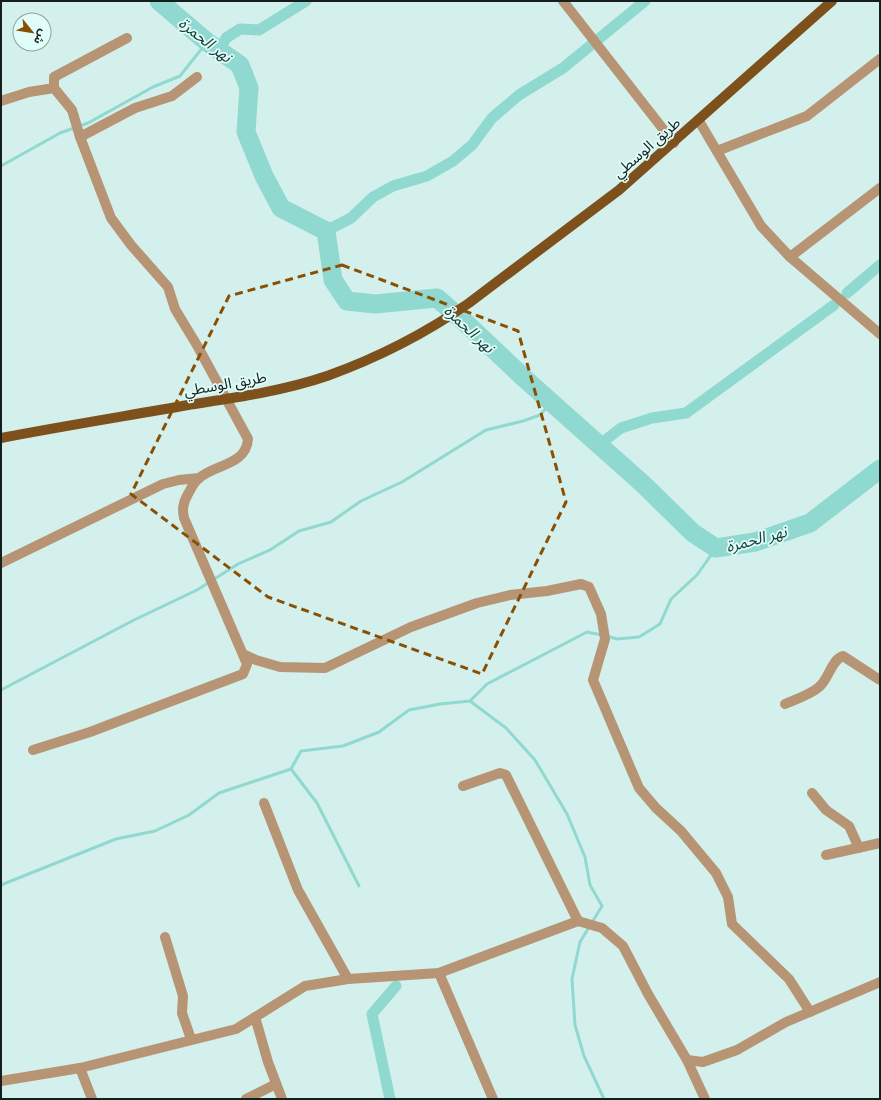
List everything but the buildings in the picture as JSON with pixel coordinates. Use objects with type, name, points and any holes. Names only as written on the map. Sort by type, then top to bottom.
[{"type":"main road","name":"طريق الوسطي","points":[[1,438],[227,399],[277,389],[327,376],[383,351],[444,320],[469,303],[619,190],[674,143],[832,1]]},
{"type":"street","points":[[563,1],[674,143]]},
{"type":"street","points":[[1,563],[163,484],[179,480],[198,478],[239,458],[248,446],[248,439],[227,399],[175,309],[168,287],[131,245],[111,218],[80,137],[72,110],[54,88],[54,77],[127,38]]},
{"type":"street","points":[[717,151],[807,116],[880,59]]},
{"type":"street","points":[[80,137],[134,108],[172,96],[197,77]]},
{"type":"street","points":[[1,101],[29,92],[54,88]]},
{"type":"street","points":[[698,121],[761,226],[790,257],[880,334]]},
{"type":"street","points":[[790,257],[880,188]]},
{"type":"street","points":[[33,750],[97,729],[243,674],[247,664],[184,518],[182,510],[187,496],[198,478]]},
{"type":"street","points":[[243,654],[256,660],[280,666],[325,668],[411,627],[458,609],[498,597],[547,591],[581,584],[586,585],[592,589],[600,610],[605,639],[593,680],[639,788],[656,808],[681,831],[716,873],[728,896],[732,924],[788,978],[810,1012]]},
{"type":"street","points":[[785,704],[818,688],[828,676],[834,664],[840,657],[843,656],[880,680]]},
{"type":"street","points":[[463,786],[500,773],[506,776],[583,921]]},
{"type":"street","points":[[812,793],[826,810],[849,826],[859,848]]},
{"type":"street","points":[[264,803],[298,890],[348,978]]},
{"type":"street","points":[[826,855],[880,843]]},
{"type":"street","points":[[1,1081],[80,1068],[191,1039],[236,1029],[305,986],[348,978],[439,973],[583,921],[602,928],[623,946],[648,994],[687,1060],[705,1099]]},
{"type":"street","points":[[165,937],[183,996],[182,1013],[191,1039]]},
{"type":"street","points":[[439,973],[493,1099]]},
{"type":"street","points":[[687,1060],[703,1062],[737,1050],[786,1022],[880,982]]},
{"type":"street","points":[[255,1017],[268,1062],[282,1099]]},
{"type":"street","points":[[80,1068],[92,1099]]},
{"type":"street","points":[[246,1099],[276,1084]]},
{"type":"highlighted area","points":[[342,265],[518,331],[566,502],[482,674],[268,597],[131,494],[229,296]]},
{"type":"waterway","name":"نهر الحمرة","points":[[159,1],[207,42],[240,65],[249,88],[246,132],[264,176],[281,208],[326,231],[333,280],[347,301],[375,304],[437,298],[643,484],[693,533],[716,548],[755,542],[810,523],[880,469]]},
{"type":"waterway","points":[[219,51],[226,38],[240,29],[259,30],[306,1]]},
{"type":"waterway","points":[[326,231],[351,218],[373,197],[393,186],[427,176],[453,161],[472,145],[492,118],[519,95],[563,68],[645,1]]},
{"type":"waterway","points":[[1,166],[60,133],[88,123],[153,87],[180,76],[207,42]]},
{"type":"waterway","points":[[847,293],[880,265]]},
{"type":"waterway","points":[[599,445],[621,428],[652,418],[686,413],[834,305]]},
{"type":"waterway","points":[[1,690],[134,620],[197,590],[238,564],[270,550],[299,531],[331,522],[361,501],[402,482],[486,430],[523,421],[540,415],[551,403]]},
{"type":"waterway","points":[[607,636],[617,639],[639,637],[660,624],[671,599],[697,575],[716,548]]},
{"type":"waterway","points":[[1,885],[116,839],[155,831],[189,815],[219,793],[291,769],[301,751],[343,746],[379,732],[409,710],[440,704],[470,701],[487,684],[587,632],[602,635]]},
{"type":"waterway","points":[[470,701],[506,728],[535,760],[567,814],[585,857],[590,885],[602,906],[580,942],[572,979],[575,1025],[584,1056],[604,1099]]},
{"type":"waterway","points":[[291,769],[317,803],[359,886]]},
{"type":"waterway","points":[[390,1099],[372,1014],[396,986]]}]
